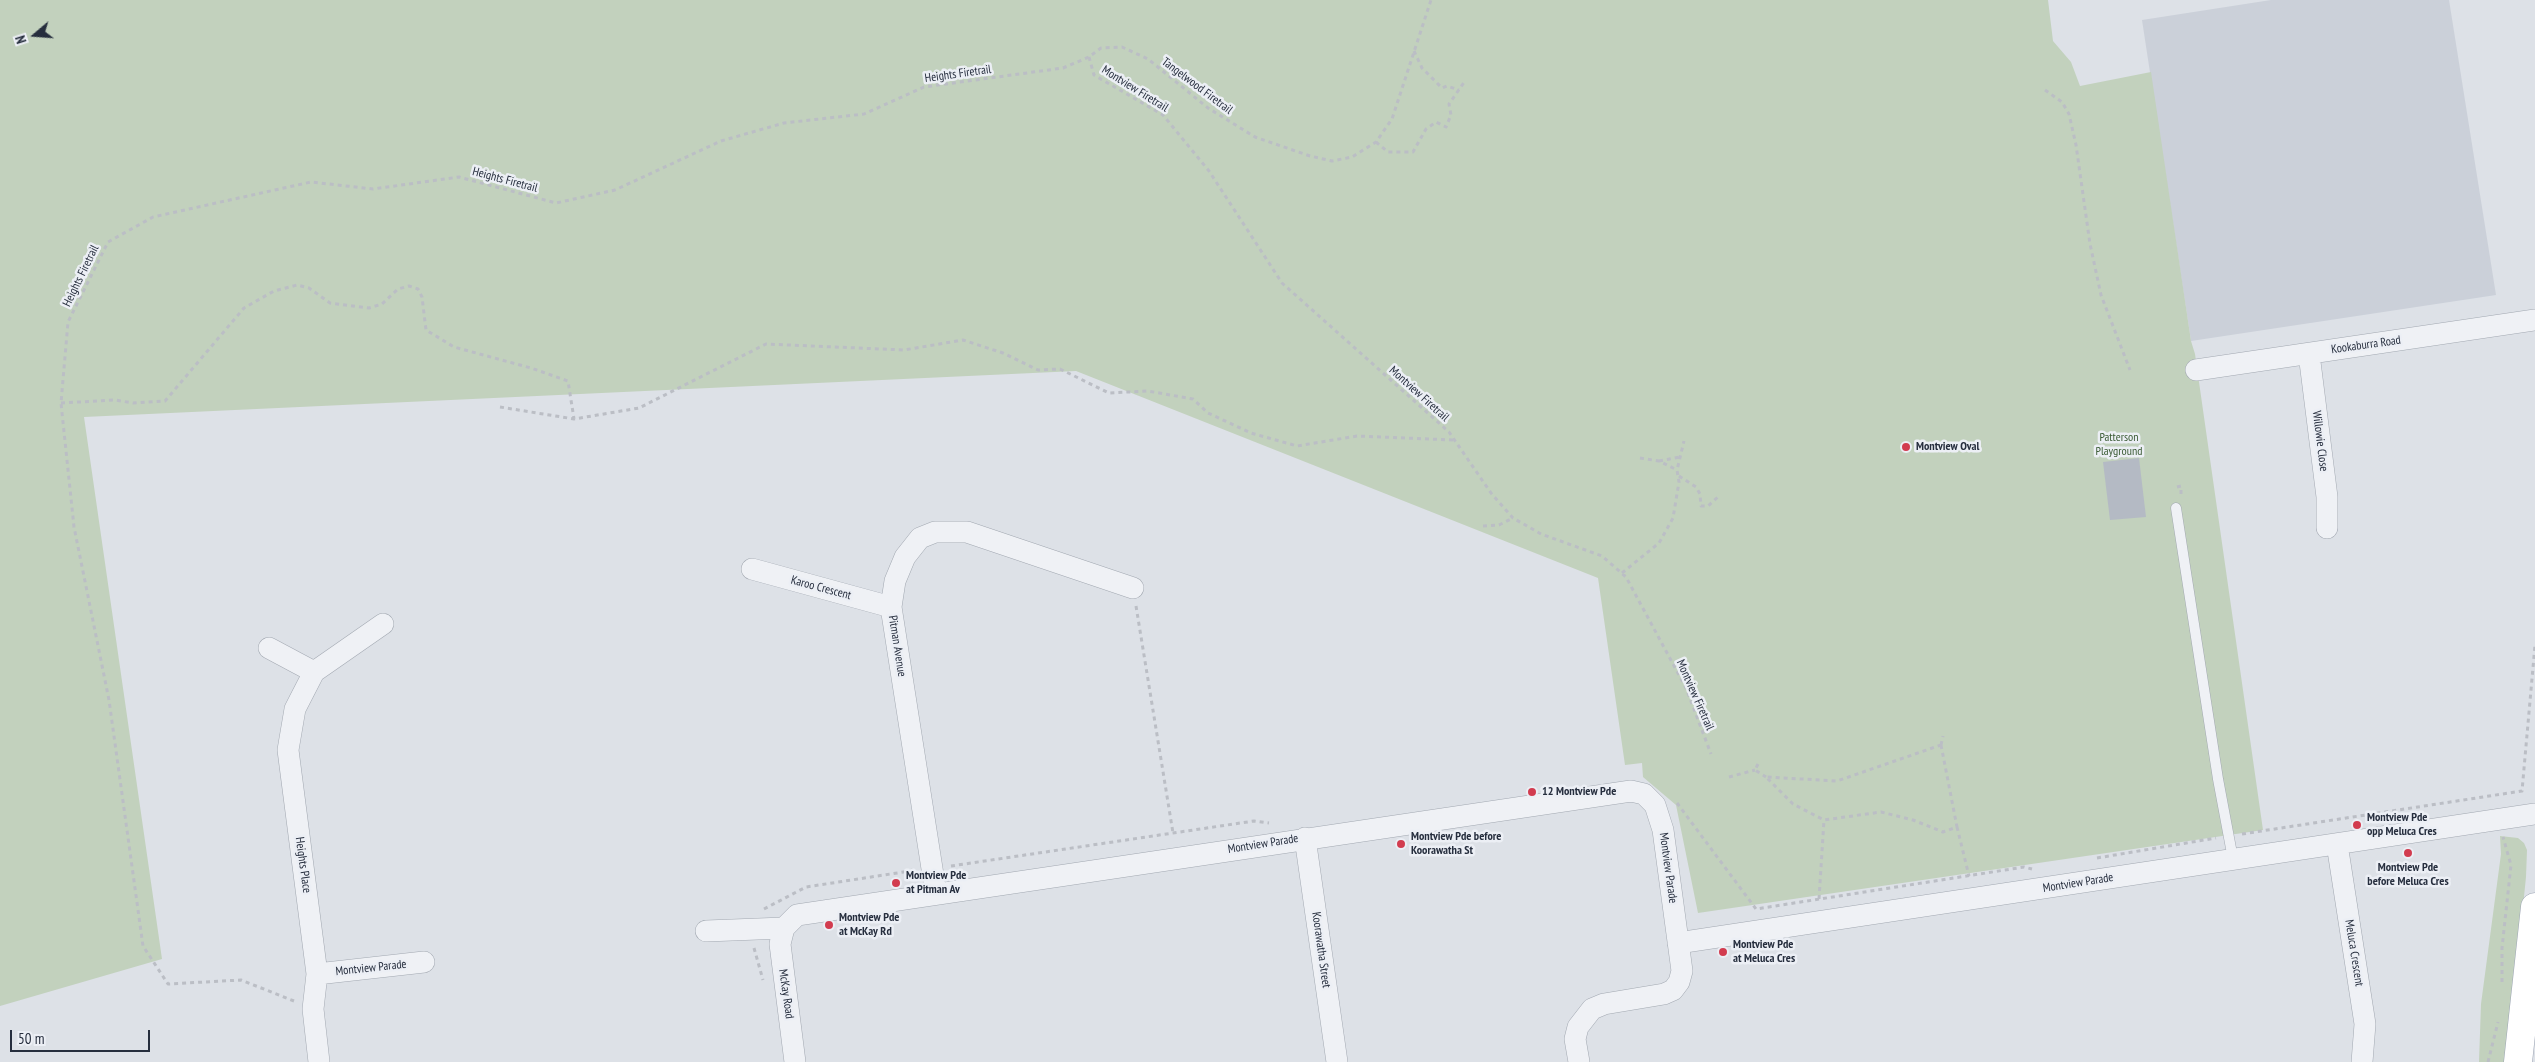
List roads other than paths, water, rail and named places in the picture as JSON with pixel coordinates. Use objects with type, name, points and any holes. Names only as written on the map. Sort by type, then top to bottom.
[{"type":"main road","points":[[2518,1062],[2535,907]]},
{"type":"street","name":"Kookaburra Road","points":[[2196,370],[2535,320]]},
{"type":"street","name":"Willowie Close","points":[[2309,354],[2327,497],[2327,528]]},
{"type":"street","name":"Pitman Avenue","points":[[936,894],[891,607],[895,581],[905,558],[920,538],[935,532],[967,532],[1133,588]]},
{"type":"street","name":"Karoo Crescent","points":[[752,570],[891,607]]},
{"type":"street","name":"Heights Place","points":[[319,1062],[313,1009],[318,974],[288,750],[296,709],[314,672],[383,624]]},
{"type":"street","points":[[269,648],[314,672]]},
{"type":"street","name":"Montview Parade","points":[[784,928],[797,915],[809,912],[1631,791],[1644,794],[1655,805],[1663,830],[1678,943],[2535,814]]},
{"type":"street","name":"Koorawatha Street","points":[[1305,838],[1337,1062]]},
{"type":"street","name":"Meluca Crescent","points":[[2337,844],[2365,1024],[2362,1062]]},
{"type":"street","points":[[706,932],[784,928]]},
{"type":"street","name":"McKay Road","points":[[784,928],[780,944],[796,1062]]},
{"type":"street","points":[[1579,1062],[1575,1039],[1578,1027],[1592,1009],[1604,1004],[1664,994],[1673,990],[1679,982],[1682,971],[1678,943]]},
{"type":"street","name":"Montview Parade","points":[[318,974],[424,962]]},
{"type":"lane","points":[[2176,508],[2233,860]]},
{"type":"place","name":"Montview Oval","points":[[1906,447]]},
{"type":"place","name":"12 Montview Pde","points":[[1532,792]]},
{"type":"place","name":"Montview Pde opp Meluca Cres","points":[[2357,825]]},
{"type":"place","name":"Montview Pde before Koorawatha St","points":[[1401,844]]},
{"type":"place","name":"Montview Pde before Meluca Cres","points":[[2408,853]]},
{"type":"place","name":"Montview Pde at Pitman Av","points":[[896,883]]},
{"type":"place","name":"Montview Pde at McKay Rd","points":[[829,925]]},
{"type":"place","name":"Montview Pde at Meluca Cres","points":[[1723,952]]},
{"type":"park label","name":"Patterson Playground","points":[[2119,445]]}]
